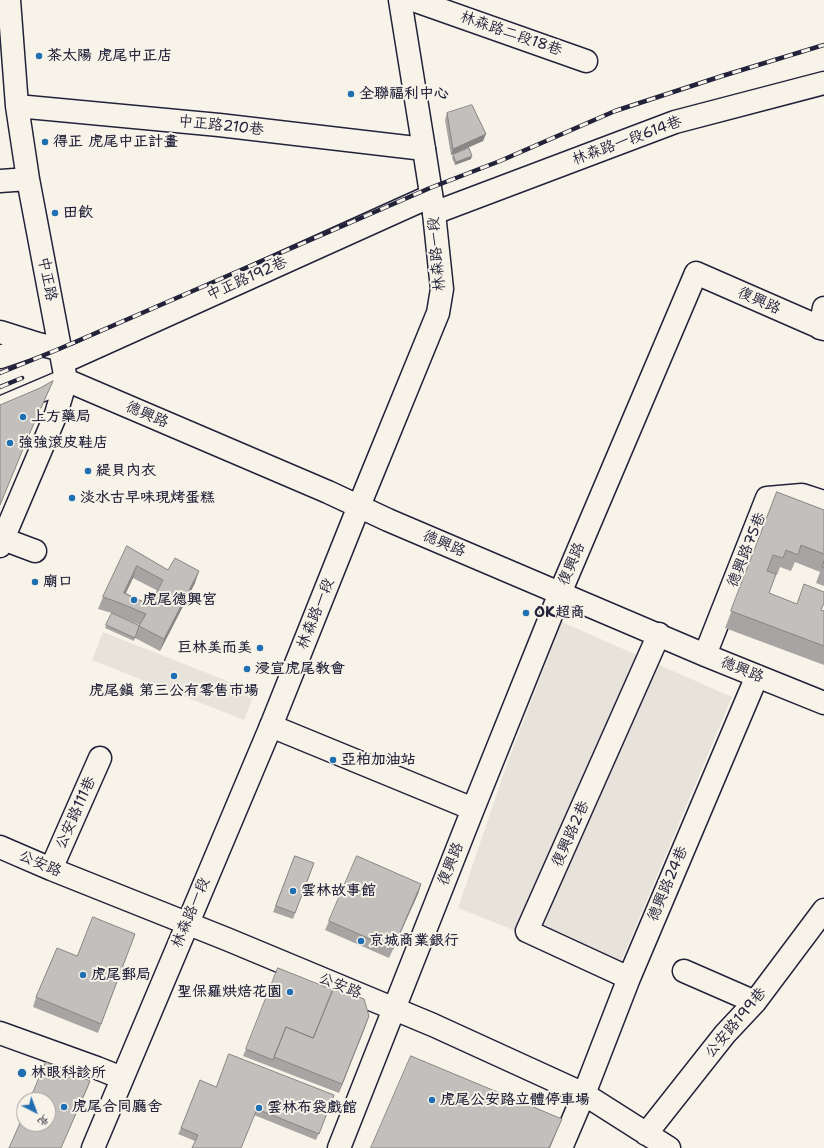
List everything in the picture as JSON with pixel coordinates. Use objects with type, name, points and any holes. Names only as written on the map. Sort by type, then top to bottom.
[{"type":"street","name":"中正路","points":[[1,542],[56,414],[63,364],[28,179],[17,106],[9,0]]},
{"type":"street","name":"林森路一段","points":[[92,1148],[271,726],[438,313],[442,289],[431,196],[400,0]]},
{"type":"street","name":"林森路二段18巷","points":[[413,0],[586,61]]},
{"type":"street","name":"林森路一段614巷","points":[[431,196],[675,122],[824,83]]},
{"type":"street","name":"中正路210巷","points":[[17,106],[219,125],[424,149]]},
{"type":"street","points":[[0,181],[28,179]]},
{"type":"street","name":"中正路192巷","points":[[0,408],[63,364],[431,196]]},
{"type":"street","name":"復興路","points":[[339,1148],[560,593],[696,273],[823,322]]},
{"type":"street","name":"德興路","points":[[0,332],[38,344],[63,364],[388,520],[824,704]]},
{"type":"street","points":[[0,358],[38,344]]},
{"type":"street","name":"德興路75巷","points":[[705,655],[768,498],[802,495],[824,502]]},
{"type":"street","points":[[1,542],[35,551]]},
{"type":"street","name":"復興路2巷","points":[[629,978],[527,931],[659,634]]},
{"type":"street","name":"德興路24巷","points":[[561,1148],[584,1094],[629,978],[757,676]]},
{"type":"street","points":[[271,726],[473,809]]},
{"type":"street","name":"公安路111巷","points":[[51,869],[100,758]]},
{"type":"street","name":"公安路","points":[[0,847],[433,1025],[584,1094],[669,1148]]},
{"type":"street","name":"公安路199巷","points":[[646,1134],[725,1034],[755,1002],[824,910]]},
{"type":"street","points":[[684,971],[755,1002]]},
{"type":"street","points":[[0,1033],[122,1078]]},
{"type":"shaded area","points":[[562,622],[732,697],[617,971],[458,908],[508,761]]},
{"type":"shaded area","name":"虎尾鎮 第三公有零售市場","points":[[103,632],[255,692],[244,720],[92,660]]},
{"type":"building","points":[[472,105],[486,134],[453,149],[447,113]]},
{"type":"building","points":[[469,148],[472,156],[456,162],[453,155]]},
{"type":"building","points":[[53,381],[28,437],[0,505],[0,405]]},
{"type":"building","points":[[777,492],[824,510],[824,554],[801,545],[798,555],[786,550],[783,558],[773,555],[767,571],[776,574],[769,593],[797,604],[804,584],[824,592],[824,603],[821,610],[824,611],[824,646],[731,611]]},
{"type":"building","points":[[127,546],[168,570],[175,558],[199,571],[164,639],[139,626],[146,614],[103,597]],"holes":[[[137,566],[163,580],[150,605],[124,593]]]},
{"type":"building","points":[[112,613],[140,626],[135,638],[106,625]]},
{"type":"building","name":"雲林故事館","points":[[295,856],[314,863],[295,913],[276,906]]},
{"type":"building","points":[[357,856],[421,884],[393,949],[329,921]]},
{"type":"building","name":"虎尾郵局","points":[[93,917],[135,934],[101,1024],[36,997],[57,948],[77,956]]},
{"type":"building","points":[[278,968],[333,990],[313,1038],[286,1027],[273,1060],[246,1049]]},
{"type":"building","points":[[334,987],[364,999],[369,1016],[342,1084],[274,1057],[286,1027],[313,1038]]},
{"type":"building","name":"雲林布袋戲館","points":[[229,1054],[334,1095],[319,1134],[257,1109],[241,1148],[192,1148],[198,1135],[181,1128],[200,1080],[216,1087]]},
{"type":"building","name":"虎尾公安路立體停車場","points":[[411,1056],[562,1119],[549,1148],[371,1148]]},
{"type":"building","name":"虎尾合同廳舍","points":[[46,1062],[90,1081],[61,1148],[9,1148],[16,1132],[56,1132],[56,1092],[33,1092]]},
{"type":"railway","points":[[0,373],[59,349],[430,188],[500,161],[615,111],[824,45]]},
{"type":"railway","points":[[0,387],[22,378]]},
{"type":"place","name":"茶太陽 虎尾中正店","points":[[39,56]]},
{"type":"place","name":"全聯福利中心","points":[[351,94]]},
{"type":"place","name":"得正 虎尾中正計畫","points":[[45,142]]},
{"type":"place","name":"田飲","points":[[55,213]]},
{"type":"place","name":"上方藥局","points":[[23,417]]},
{"type":"place","name":"強強滾皮鞋店","points":[[10,443]]},
{"type":"place","name":"緹貝內衣","points":[[88,471]]},
{"type":"place","name":"淡水古早味現烤蛋糕","points":[[72,498]]},
{"type":"place","name":"廟口","points":[[35,582]]},
{"type":"place","name":"虎尾德興宮","points":[[134,600]]},
{"type":"place","name":"OK超商","points":[[526,613]]},
{"type":"place","name":"巨林美而美","points":[[260,648]]},
{"type":"place","name":"浸宣虎尾教會","points":[[247,669]]},
{"type":"place","name":"虎尾鎮 第三公有零售市場","points":[[174,676]]},
{"type":"place","name":"亞柏加油站","points":[[333,760]]},
{"type":"place","name":"雲林故事館","points":[[293,891]]},
{"type":"place","name":"京城商業銀行","points":[[361,941]]},
{"type":"place","name":"虎尾郵局","points":[[83,975]]},
{"type":"place","name":"聖保羅烘焙花園","points":[[290,992]]},
{"type":"place","name":"林眼科診所","points":[[22,1073]]},
{"type":"place","name":"虎尾公安路立體停車場","points":[[432,1100]]},
{"type":"place","name":"虎尾合同廳舍","points":[[64,1107]]},
{"type":"place","name":"雲林布袋戲館","points":[[259,1108]]}]
